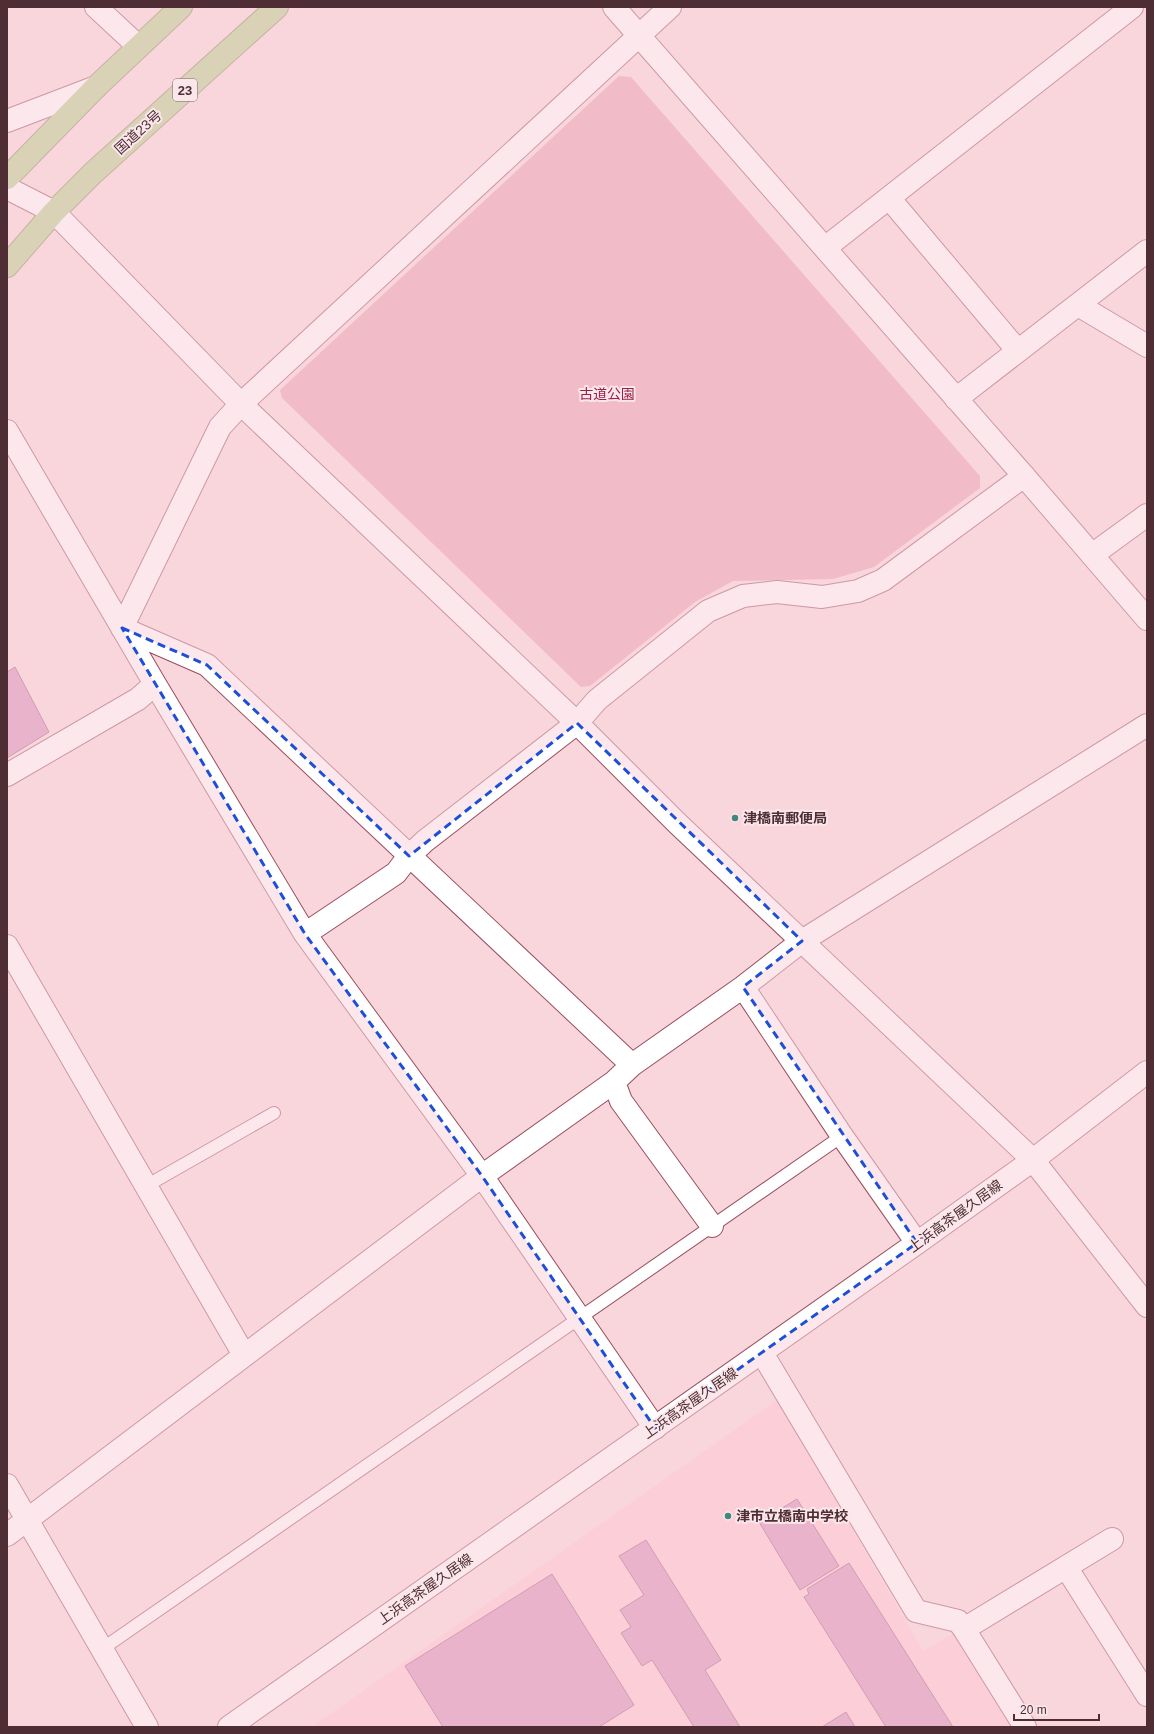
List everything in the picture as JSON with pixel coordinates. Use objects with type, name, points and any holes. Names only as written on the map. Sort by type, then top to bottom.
[{"type":"highway","points":[[7,178],[96,87],[181,7]]},
{"type":"highway","name":"国道23号","points":[[7,266],[54,212],[94,173],[277,7]]},
{"type":"street","points":[[96,7],[138,46]]},
{"type":"street","points":[[614,7],[640,35],[1147,619]]},
{"type":"street","points":[[122,628],[220,427],[241,404],[670,7]]},
{"type":"street","points":[[825,248],[1132,7]]},
{"type":"street","points":[[7,121],[96,87]]},
{"type":"street","points":[[7,188],[54,212],[241,404],[578,723],[677,823],[1033,1160],[1147,1306]]},
{"type":"street","points":[[889,198],[1018,351]]},
{"type":"street","points":[[956,399],[1147,251]]},
{"type":"street","points":[[1078,305],[1147,346]]},
{"type":"street","points":[[7,430],[155,684],[305,934],[482,1176],[655,1428]]},
{"type":"street","points":[[305,934],[396,873],[409,856],[425,841],[578,723],[597,700],[708,611],[743,596],[777,592],[822,597],[858,591],[883,580],[1024,476]]},
{"type":"street","points":[[1092,555],[1147,515]]},
{"type":"street","points":[[122,628],[207,665],[632,1065]]},
{"type":"street","points":[[7,775],[138,699],[155,684]]},
{"type":"street","points":[[7,1535],[482,1176],[614,1082],[632,1065],[743,987],[802,941],[1147,725]]},
{"type":"street","points":[[7,946],[244,1356]]},
{"type":"street","points":[[743,987],[842,1136],[917,1243]]},
{"type":"street","name":"上浜高茶屋久居線","points":[[229,1727],[917,1243],[1033,1160],[1147,1072]]},
{"type":"street","points":[[614,1082],[621,1101],[712,1226]]},
{"type":"street","points":[[762,1353],[916,1611],[958,1621],[964,1628],[1025,1727]]},
{"type":"street","points":[[7,1484],[146,1727]]},
{"type":"street","points":[[964,1628],[1112,1539]]},
{"type":"street","points":[[1066,1567],[1147,1695]]},
{"type":"lane","points":[[146,1186],[274,1113]]},
{"type":"lane","points":[[102,1649],[842,1136]]},
{"type":"highlighted area","points":[[122,628],[207,665],[409,856],[577,723],[802,941],[743,987],[917,1243],[655,1428],[482,1176],[305,934]]},
{"type":"shaded area","name":"津市立橋南中学校","points":[[777,1400],[923,1651],[955,1633],[1015,1727],[312,1727]]},
{"type":"green space","name":"古道公園","points":[[619,76],[631,77],[980,476],[980,488],[874,567],[833,579],[733,581],[695,602],[590,686],[581,687],[282,398],[280,390]]},
{"type":"building","points":[[15,667],[49,732],[7,758],[7,672]]},
{"type":"building","points":[[797,1499],[839,1566],[800,1590],[759,1522]]},
{"type":"building","points":[[646,1540],[721,1660],[705,1670],[740,1727],[694,1727],[652,1660],[642,1666],[621,1633],[631,1627],[620,1610],[644,1595],[619,1556]]},
{"type":"building","points":[[849,1563],[953,1727],[886,1727],[804,1597],[809,1594],[807,1589]]},
{"type":"building","points":[[552,1574],[634,1705],[599,1727],[443,1727],[405,1666]]},
{"type":"building","points":[[846,1712],[855,1727],[822,1727]]},
{"type":"place","name":"津橋南郵便局","points":[[735,818]]},
{"type":"place","name":"津市立橋南中学校","points":[[728,1516]]}]
